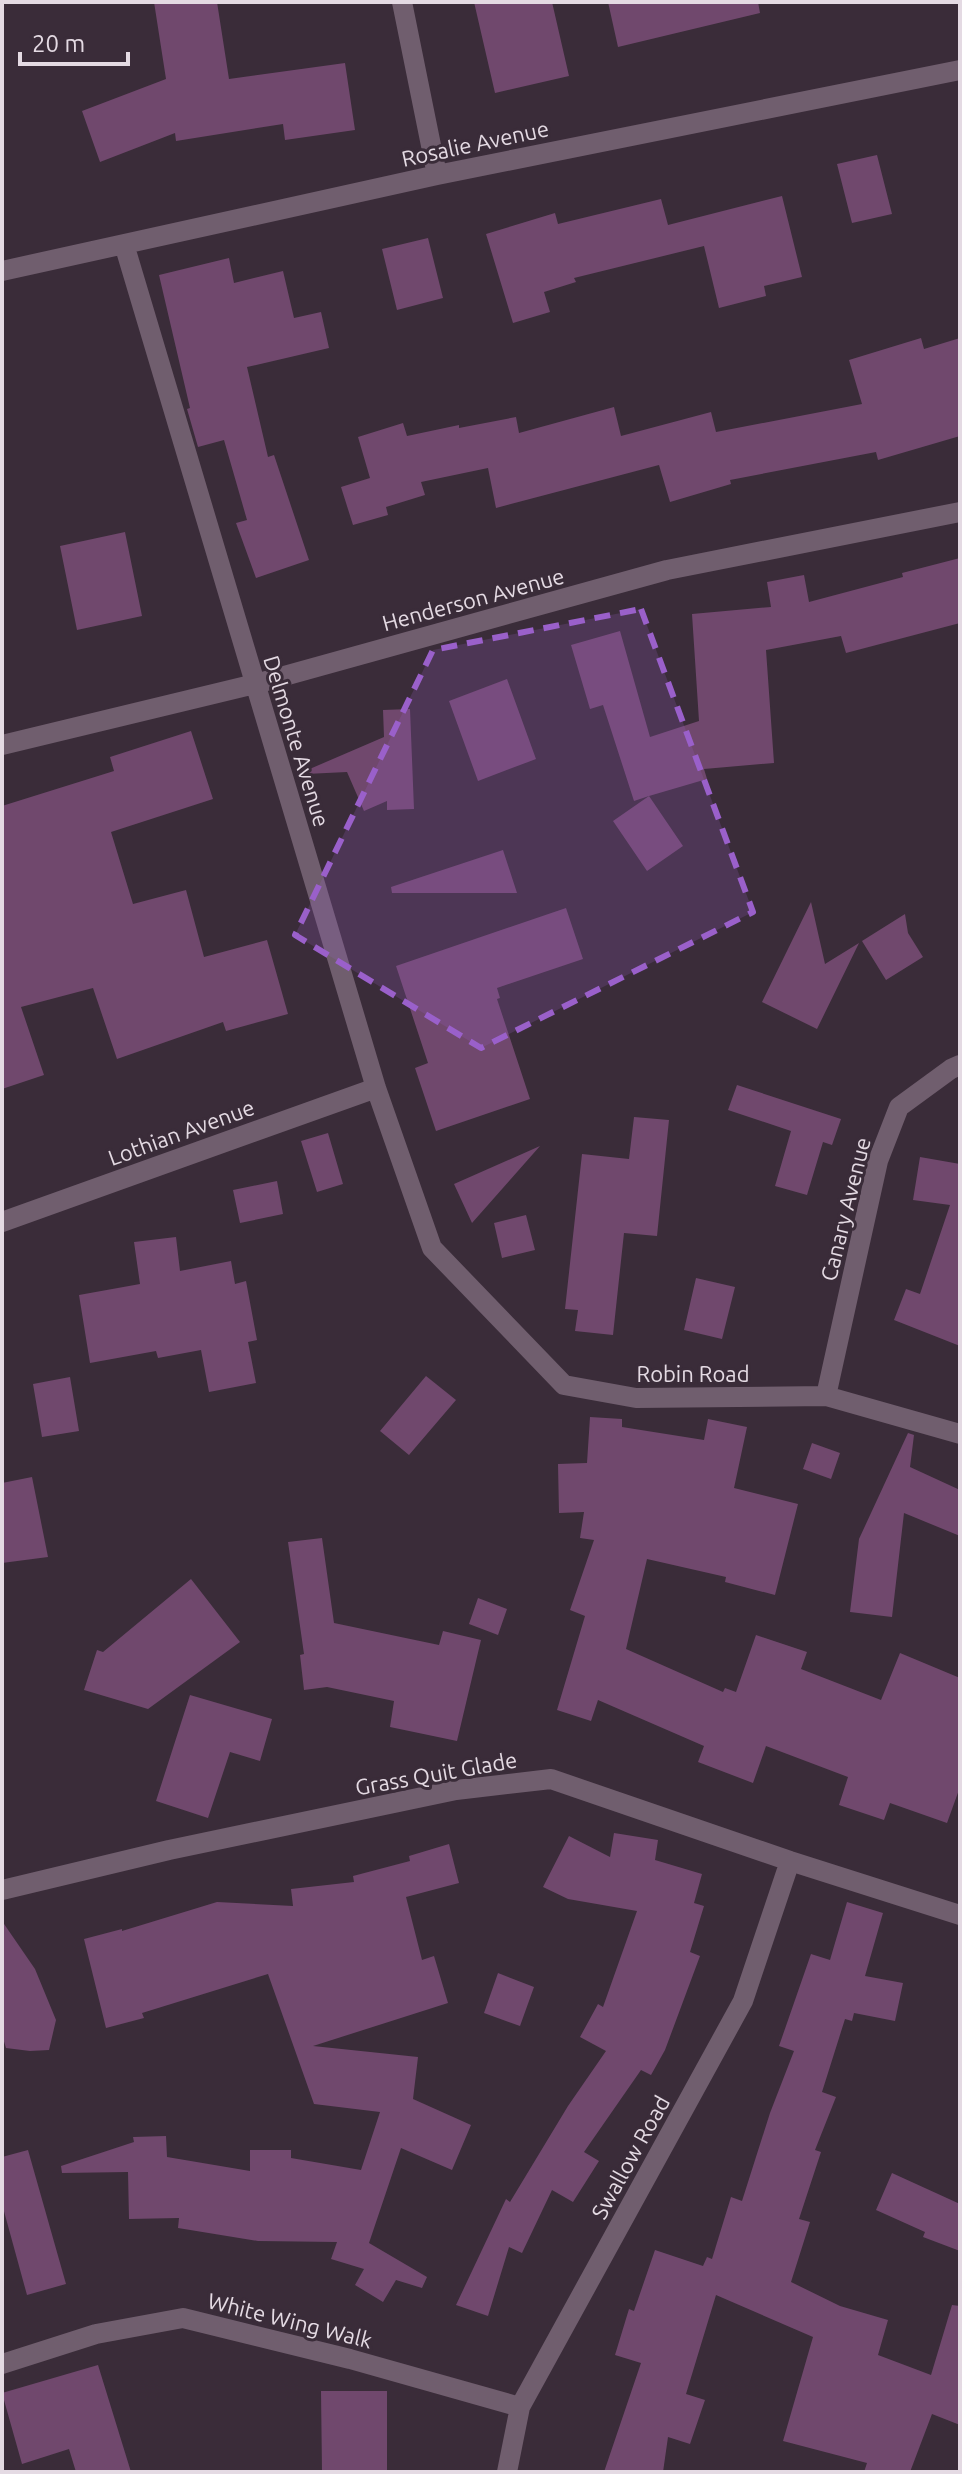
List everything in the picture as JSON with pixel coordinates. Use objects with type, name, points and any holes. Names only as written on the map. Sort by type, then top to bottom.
[{"type":"street","points":[[402,2],[437,175]]},
{"type":"street","name":"Rosalie Avenue","points":[[2,271],[437,175],[960,70]]},
{"type":"street","name":"Delmonte Avenue","points":[[124,244],[376,1088],[432,1248]]},
{"type":"street","name":"Henderson Avenue","points":[[2,745],[255,684],[667,570],[960,512]]},
{"type":"street","name":"Canary Avenue","points":[[826,1396],[878,1161],[899,1107],[960,1065]]},
{"type":"street","name":"Lothian Avenue","points":[[2,1222],[376,1088]]},
{"type":"street","name":"Robin Road","points":[[432,1248],[564,1385],[636,1398],[826,1396],[960,1434]]},
{"type":"street","name":"Grass Quit Glade","points":[[2,1890],[169,1850],[441,1793],[551,1779],[960,1915]]},
{"type":"street","name":"Swallow Road","points":[[507,2472],[520,2407],[743,2001],[790,1861]]},
{"type":"street","name":"White Wing Walk","points":[[2,2364],[96,2334],[183,2318],[350,2359],[520,2407]]},
{"type":"highlighted area","points":[[641,609],[753,912],[481,1048],[295,935],[433,650]]},
{"type":"building","points":[[154,2],[217,2],[229,79],[345,63],[355,130],[285,140],[283,124],[176,141],[175,133],[100,162],[82,111],[166,79]]},
{"type":"building","points":[[474,2],[552,2],[569,76],[495,93]]},
{"type":"building","points":[[608,2],[758,2],[760,13],[618,47]]},
{"type":"building","points":[[877,155],[892,214],[852,223],[837,164]]},
{"type":"building","points":[[782,196],[802,277],[764,286],[766,296],[719,308],[704,246],[574,278],[576,282],[544,292],[550,312],[513,323],[486,234],[555,213],[558,224],[661,199],[668,225]]},
{"type":"building","points":[[428,238],[443,298],[397,310],[382,249]]},
{"type":"building","points":[[229,258],[234,283],[283,271],[294,318],[321,312],[329,348],[247,367],[268,457],[274,455],[309,560],[256,578],[236,523],[247,520],[224,440],[198,447],[159,275]]},
{"type":"building","points":[[921,338],[924,349],[960,338],[960,436],[878,460],[876,452],[730,480],[731,484],[670,502],[659,465],[496,508],[488,468],[421,482],[425,495],[386,507],[388,515],[353,525],[341,487],[370,478],[358,437],[403,423],[407,436],[516,417],[519,433],[614,407],[621,436],[711,412],[716,432],[862,404],[849,360]]},
{"type":"building","points":[[125,532],[142,616],[77,630],[60,546]]},
{"type":"building","points":[[960,558],[960,623],[846,653],[841,636],[766,650],[774,763],[704,769],[707,779],[634,801],[603,705],[590,709],[571,645],[620,631],[650,737],[699,721],[692,614],[771,607],[767,582],[804,575],[809,602]]},
{"type":"building","points":[[507,679],[536,759],[478,781],[449,701]]},
{"type":"building","points":[[410,709],[414,809],[387,810],[387,801],[364,811],[347,772],[306,774],[305,771],[384,737],[383,710]]},
{"type":"building","points":[[191,731],[213,799],[111,832],[133,904],[186,890],[204,957],[267,940],[288,1014],[226,1031],[223,1022],[117,1059],[93,988],[21,1007],[44,1075],[2,1089],[2,806],[114,771],[110,757]]},
{"type":"building","points":[[649,796],[683,846],[647,871],[613,821]]},
{"type":"building","points":[[503,850],[517,893],[392,893],[391,887]]},
{"type":"building","points":[[811,902],[825,964],[859,943],[817,1029],[762,1002]]},
{"type":"building","points":[[566,908],[583,959],[497,988],[500,998],[497,999],[530,1099],[436,1131],[415,1068],[428,1063],[396,966]]},
{"type":"building","points":[[905,914],[908,933],[923,957],[886,980],[862,941]]},
{"type":"building","points":[[737,1085],[841,1119],[832,1145],[823,1142],[807,1195],[775,1186],[791,1131],[728,1110]]},
{"type":"building","points":[[634,1117],[669,1120],[657,1236],[624,1233],[613,1335],[575,1331],[578,1310],[565,1309],[582,1154],[629,1159]]},
{"type":"building","points":[[328,1133],[343,1184],[317,1192],[301,1141]]},
{"type":"building","points":[[540,1146],[472,1223],[454,1184]]},
{"type":"building","points":[[920,1157],[960,1164],[960,1346],[894,1320],[906,1289],[920,1294],[950,1205],[913,1200]]},
{"type":"building","points":[[277,1181],[283,1214],[240,1223],[233,1190]]},
{"type":"building","points":[[526,1215],[535,1250],[502,1258],[494,1223]]},
{"type":"building","points":[[176,1237],[180,1271],[231,1261],[235,1284],[246,1281],[257,1340],[248,1342],[256,1383],[209,1392],[201,1350],[158,1358],[156,1351],[90,1363],[79,1295],[140,1284],[134,1242]]},
{"type":"building","points":[[696,1278],[735,1287],[722,1339],[684,1330]]},
{"type":"building","points":[[426,1376],[456,1400],[409,1455],[380,1431]]},
{"type":"building","points":[[70,1377],[79,1431],[42,1437],[33,1384]]},
{"type":"building","points":[[590,1417],[622,1419],[622,1427],[704,1440],[708,1419],[747,1427],[734,1488],[798,1504],[775,1595],[725,1582],[726,1577],[647,1559],[626,1649],[723,1692],[725,1688],[736,1692],[756,1635],[807,1652],[801,1669],[881,1700],[900,1653],[960,1678],[960,1787],[947,1823],[890,1803],[884,1820],[839,1805],[848,1777],[766,1746],[753,1783],[698,1762],[704,1746],[598,1700],[591,1721],[557,1710],[585,1616],[570,1610],[594,1540],[580,1538],[584,1512],[559,1513],[558,1464],[587,1463]]},
{"type":"building","points":[[908,1433],[914,1435],[910,1467],[960,1490],[960,1536],[904,1513],[892,1617],[850,1612],[859,1539]]},
{"type":"building","points":[[812,1443],[840,1453],[831,1479],[803,1469]]},
{"type":"building","points":[[32,1477],[48,1557],[2,1563],[2,1483]]},
{"type":"building","points":[[322,1538],[334,1623],[439,1645],[443,1631],[481,1640],[457,1741],[390,1727],[394,1701],[327,1687],[304,1690],[300,1655],[304,1654],[288,1542]]},
{"type":"building","points":[[191,1579],[240,1642],[148,1709],[84,1690],[97,1650],[103,1652]]},
{"type":"building","points":[[478,1598],[507,1609],[498,1635],[469,1624]]},
{"type":"building","points":[[190,1695],[272,1719],[260,1761],[230,1752],[208,1818],[156,1801]]},
{"type":"building","points":[[614,1833],[658,1840],[655,1860],[702,1874],[694,1903],[704,1906],[690,1952],[700,1956],[665,2050],[651,2075],[641,2070],[584,2152],[599,2161],[573,2202],[552,2190],[522,2253],[509,2247],[488,2316],[456,2305],[506,2199],[510,2202],[568,2106],[606,2051],[580,2037],[598,2004],[603,2007],[637,1911],[568,1899],[543,1887],[569,1836],[610,1857]]},
{"type":"building","points":[[449,1844],[459,1883],[406,1897],[422,1960],[434,1956],[448,2003],[313,2046],[418,2057],[413,2099],[471,2125],[452,2170],[401,2148],[369,2243],[427,2277],[422,2288],[396,2280],[383,2302],[355,2285],[364,2269],[331,2259],[337,2242],[258,2241],[178,2228],[179,2218],[129,2219],[128,2172],[62,2173],[61,2166],[134,2142],[133,2137],[166,2136],[167,2157],[250,2171],[250,2150],[291,2150],[291,2158],[361,2170],[380,2112],[314,2104],[268,1974],[142,2013],[144,2018],[106,2028],[84,1939],[122,1931],[217,1902],[293,1906],[291,1889],[354,1882],[353,1876],[410,1861],[409,1856]]},
{"type":"building","points":[[847,1902],[883,1913],[865,1976],[903,1983],[895,2021],[854,2013],[852,2021],[845,2019],[822,2092],[836,2097],[815,2150],[821,2152],[799,2219],[810,2222],[791,2282],[840,2306],[888,2320],[878,2355],[931,2375],[952,2305],[960,2306],[960,2425],[932,2414],[910,2472],[864,2472],[867,2463],[783,2441],[813,2337],[716,2295],[686,2394],[705,2400],[690,2444],[668,2437],[663,2472],[604,2472],[641,2363],[615,2355],[629,2309],[634,2311],[655,2250],[703,2266],[707,2257],[712,2259],[731,2197],[742,2201],[794,2051],[779,2046],[811,1954],[830,1960]]},
{"type":"building","points":[[2,1921],[35,1969],[56,2020],[49,2050],[6,2048],[2,2035]]},
{"type":"building","points":[[498,1973],[534,1987],[520,2026],[484,2013]]},
{"type":"building","points":[[28,2150],[66,2284],[27,2295],[2,2204],[2,2157]]},
{"type":"building","points":[[892,2173],[960,2204],[960,2251],[923,2237],[925,2232],[876,2210]]},
{"type":"building","points":[[98,2365],[131,2472],[76,2472],[69,2449],[22,2464],[2,2393]]},
{"type":"building","points":[[321,2391],[387,2391],[387,2472],[322,2472]]}]
